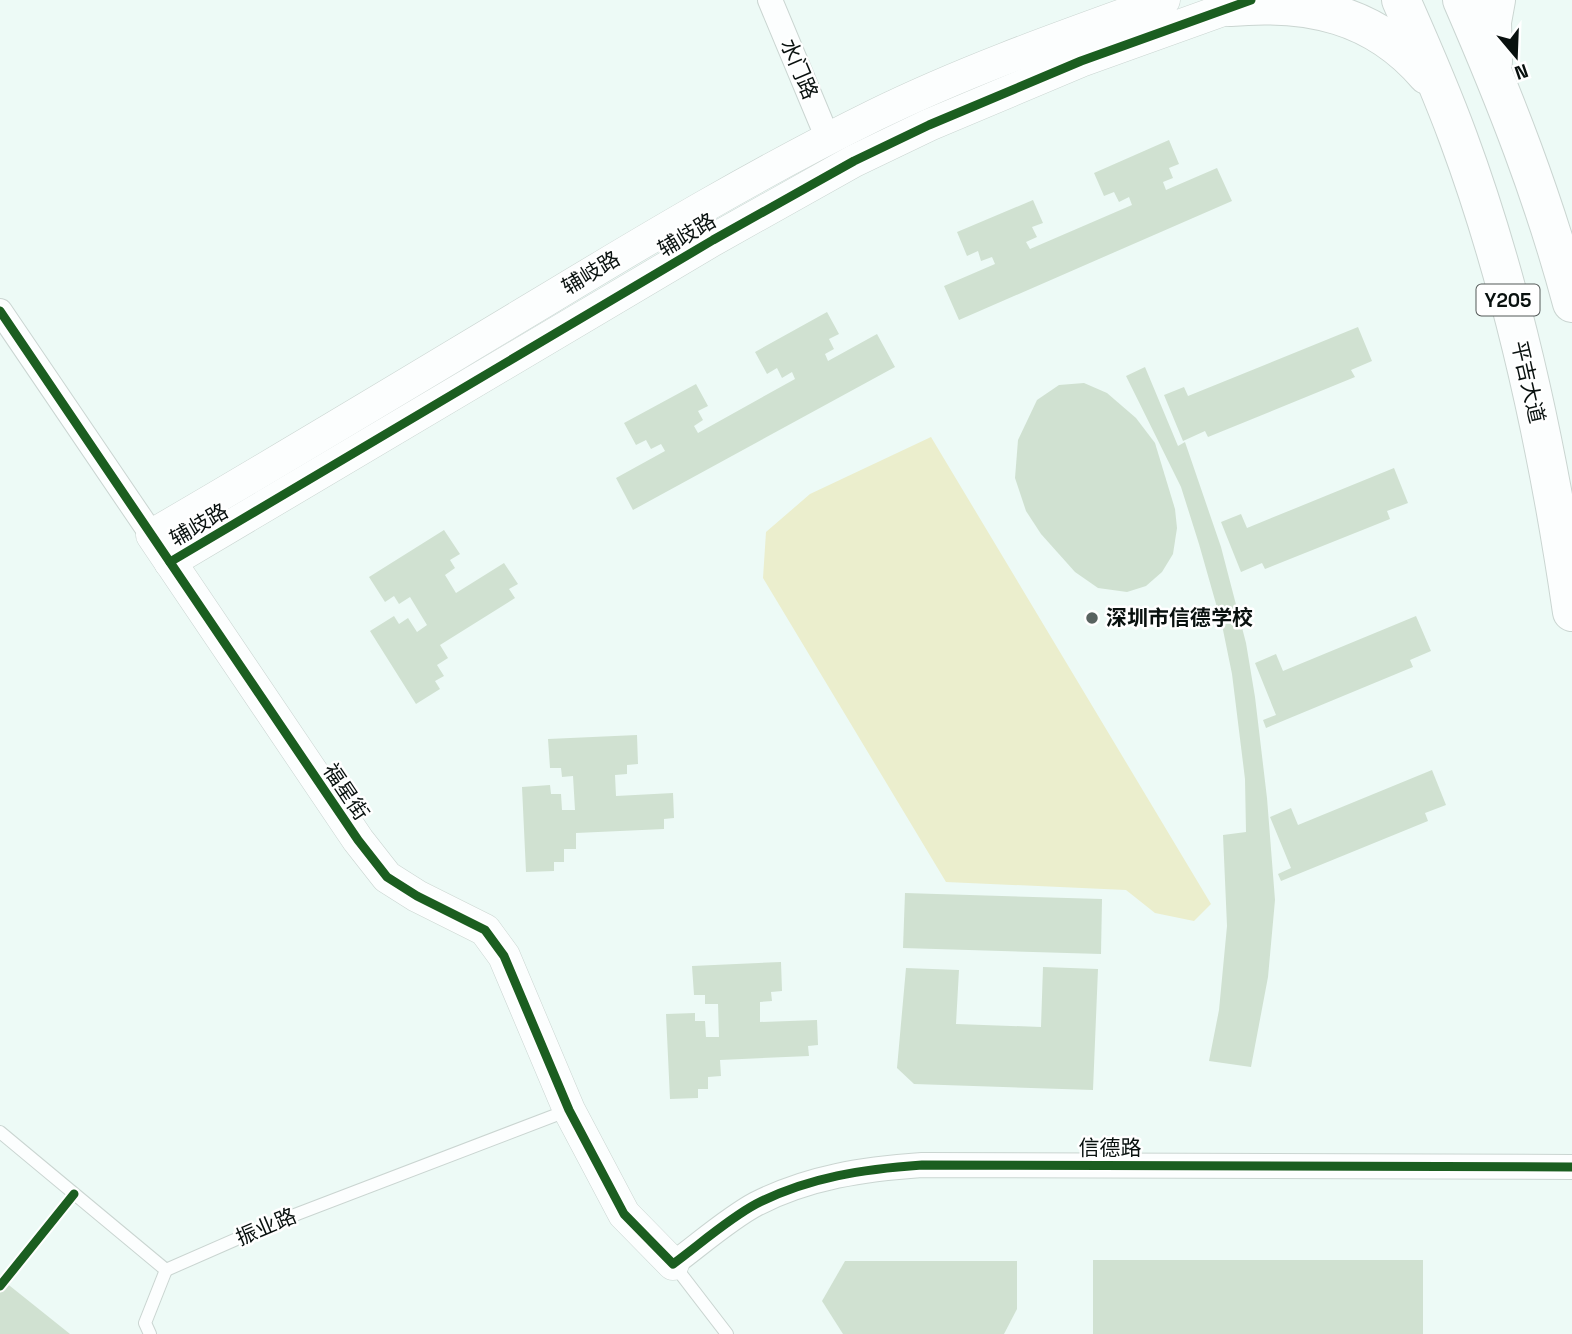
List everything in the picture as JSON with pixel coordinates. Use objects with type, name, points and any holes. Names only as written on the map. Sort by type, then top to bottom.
[{"type":"main road","name":"平吉大道","points":[[1401,0],[1444,100],[1487,223],[1531,389],[1549,474],[1572,612]]},
{"type":"main road","name":"Y205","points":[[1462,0],[1540,193],[1572,303]]},
{"type":"main road","points":[[1496,0],[1491,51],[1497,81]]},
{"type":"main road","points":[[1241,4],[1289,4],[1317,8],[1369,27],[1411,56],[1444,100]]},
{"type":"street","name":"水门路","points":[[770,0],[828,139]]},
{"type":"street","name":"辅岐路","points":[[152,536],[659,232],[828,139],[967,74],[1164,0]]},
{"type":"street","name":"辅歧路","points":[[170,562],[713,240],[855,161],[1004,92],[1081,61],[1241,4]]},
{"type":"street","name":"福星街","points":[[0,310],[358,840],[387,877],[416,896],[485,930],[503,956],[569,1110],[624,1214],[673,1264]]},
{"type":"street","name":"信德路","points":[[673,1264],[754,1205],[830,1176],[876,1168],[922,1165],[1572,1167]]},
{"type":"lane","name":"振业路","points":[[166,1270],[271,1224],[569,1110]]},
{"type":"lane","points":[[0,1132],[166,1270],[145,1323],[149,1334]]},
{"type":"lane","points":[[673,1264],[727,1334]]},
{"type":"green space","points":[[931,437],[1211,904],[1194,921],[1155,913],[1126,890],[946,882],[763,578],[766,532],[810,494]]},
{"type":"building","points":[[1169,140],[1179,164],[1169,168],[1173,178],[1163,182],[1166,190],[1217,168],[1232,201],[959,320],[944,286],[995,264],[992,257],[981,261],[978,251],[967,256],[957,232],[1033,200],[1043,223],[1032,227],[1037,237],[1026,242],[1030,249],[1132,205],[1129,197],[1119,202],[1114,192],[1104,196],[1094,173]]},
{"type":"building","points":[[827,312],[839,334],[829,339],[834,349],[825,354],[828,361],[877,334],[895,367],[633,510],[616,478],[665,451],[661,444],[651,449],[646,440],[636,445],[624,423],[696,384],[708,406],[698,411],[703,420],[694,426],[698,433],[795,379],[792,372],[782,378],[777,368],[767,374],[755,352]]},
{"type":"building","points":[[1358,327],[1372,361],[1351,370],[1355,377],[1208,437],[1205,431],[1183,441],[1164,395],[1184,387],[1188,396]]},
{"type":"building","points":[[1145,367],[1178,446],[1185,442],[1221,547],[1246,643],[1255,697],[1275,900],[1268,977],[1251,1067],[1209,1061],[1219,1010],[1227,926],[1223,835],[1246,832],[1245,779],[1232,674],[1222,625],[1199,544],[1181,487],[1126,376]]},
{"type":"building","points":[[1084,383],[1107,393],[1136,418],[1155,443],[1175,509],[1177,528],[1173,554],[1162,572],[1146,586],[1127,592],[1098,588],[1075,572],[1041,534],[1026,511],[1015,478],[1018,440],[1037,400],[1059,385]]},
{"type":"building","points":[[1394,468],[1408,503],[1387,511],[1390,519],[1265,569],[1262,563],[1241,572],[1221,522],[1241,514],[1247,528]]},
{"type":"building","points":[[444,530],[460,554],[450,560],[455,568],[445,575],[456,593],[504,563],[518,584],[509,589],[515,598],[440,645],[448,658],[437,665],[444,676],[435,681],[440,689],[416,704],[370,631],[394,616],[399,624],[408,618],[417,632],[427,625],[410,597],[399,604],[394,596],[385,602],[369,577]]},
{"type":"building","points":[[1416,616],[1431,651],[1410,660],[1413,667],[1266,728],[1263,720],[1276,715],[1255,663],[1276,654],[1283,671]]},
{"type":"building","points":[[637,735],[638,764],[627,765],[627,774],[615,775],[616,796],[673,793],[674,818],[664,819],[664,829],[576,833],[576,849],[564,849],[564,862],[554,862],[554,871],[526,872],[522,787],[550,785],[551,794],[561,794],[562,810],[575,810],[573,776],[562,777],[561,768],[550,768],[548,739]]},
{"type":"building","points":[[1432,770],[1446,805],[1425,813],[1428,821],[1281,881],[1278,874],[1291,868],[1270,817],[1291,808],[1298,825]]},
{"type":"building","points":[[905,893],[1102,899],[1101,954],[903,948]]},
{"type":"building","points":[[781,962],[782,991],[771,992],[772,1001],[760,1002],[760,1022],[817,1020],[818,1045],[808,1046],[809,1056],[720,1060],[721,1076],[708,1077],[708,1089],[698,1089],[698,1098],[670,1099],[666,1014],[695,1013],[695,1021],[705,1021],[706,1037],[719,1037],[718,1004],[705,1004],[705,995],[694,995],[692,966]]},
{"type":"building","points":[[1043,967],[1098,969],[1093,1090],[914,1084],[897,1068],[906,968],[959,970],[956,1024],[1041,1027]]},
{"type":"building","points":[[1093,1260],[1423,1260],[1423,1334],[1093,1334]]},
{"type":"building","points":[[845,1261],[1017,1261],[1017,1309],[1004,1334],[843,1334],[822,1301]]},
{"type":"building","points":[[0,1278],[70,1334],[0,1334]]},
{"type":"cycle path","points":[[170,562],[713,240],[854,161],[929,125],[1081,61],[1251,0]]},
{"type":"cycle path","points":[[0,311],[358,840],[387,877],[417,896],[485,930],[504,956],[569,1110],[624,1214],[673,1264],[756,1204],[817,1181],[879,1169],[922,1165],[1572,1167]]},
{"type":"cycle path","points":[[0,1286],[74,1194]]},
{"type":"place","name":"深圳市信德学校","points":[[1092,618]]}]
